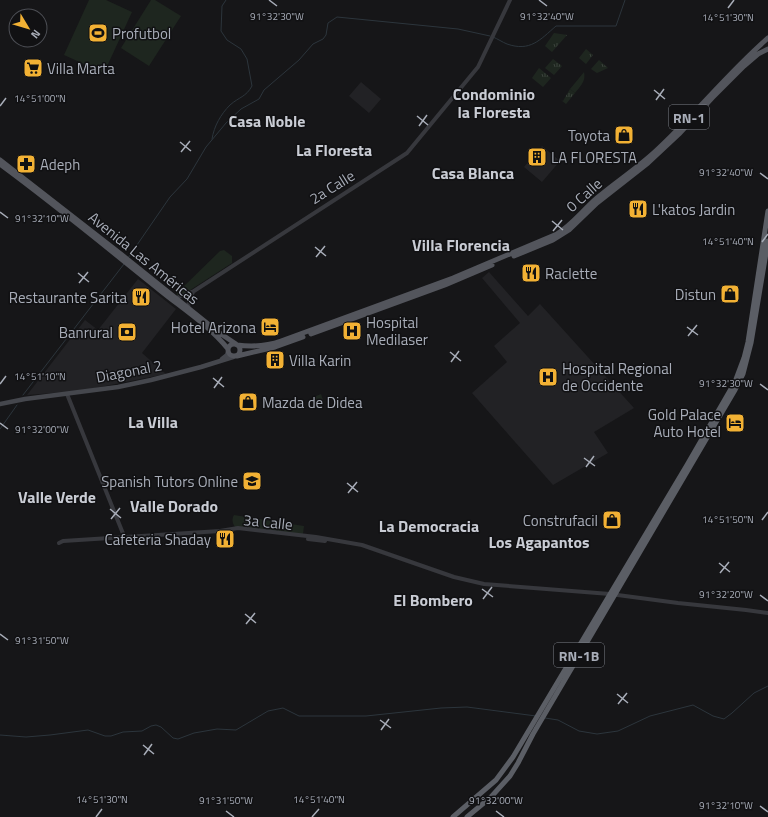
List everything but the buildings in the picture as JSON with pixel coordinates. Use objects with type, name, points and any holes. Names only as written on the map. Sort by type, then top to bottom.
[{"type":"highway","name":"RN-1B","points":[[453,817],[489,787],[499,776],[540,717],[735,382],[748,342],[768,211]]},
{"type":"highway","name":"RN-1B","points":[[612,595],[690,468],[743,374],[751,343],[768,241]]},
{"type":"highway","name":"RN-1B","points":[[466,817],[490,797],[510,776],[518,763],[540,717]]},
{"type":"main road","name":"0 Calle","points":[[237,344],[264,346],[282,341],[453,278],[556,234],[571,224],[597,198],[650,158],[729,75],[768,38]]},
{"type":"main road","name":"0 Calle","points":[[235,356],[275,347],[438,287],[559,237],[569,230],[597,203],[648,164],[744,66],[758,54],[768,49]]},
{"type":"main road","name":"Avenida Las Américas","points":[[0,160],[122,257]]},
{"type":"main road","name":"Avenida Las Américas","points":[[0,164],[176,298],[222,336],[237,344]]},
{"type":"main road","name":"Avenida Las Américas","points":[[131,264],[210,331],[228,350]]},
{"type":"main road","points":[[237,344],[241,349],[240,353],[235,356],[230,355],[228,350],[231,345],[237,344]]},
{"type":"main road","name":"Diagonal 2","points":[[214,364],[224,358],[228,350]]},
{"type":"main road","name":"Diagonal 2","points":[[0,404],[25,399],[118,387],[214,364],[235,356]]},
{"type":"street","name":"2a Calle","points":[[176,298],[194,291],[407,153],[475,71],[510,0]]},
{"type":"street","points":[[188,309],[189,301],[194,291]]},
{"type":"street","points":[[67,394],[124,536]]},
{"type":"street","name":"3a Calle","points":[[59,543],[63,541],[124,536],[244,529],[316,537],[362,545],[454,577],[476,582],[612,595],[768,613]]},
{"type":"shaded area","points":[[361,82],[381,99],[369,113],[349,96]]},
{"type":"shaded area","points":[[542,146],[560,161],[542,182],[524,167]]},
{"type":"shaded area","name":"Hospital Regional de Occidente","points":[[489,272],[528,316],[540,304],[634,408],[594,432],[608,453],[553,485],[472,393],[507,362],[494,346],[520,323],[482,278]]},
{"type":"shaded area","points":[[138,279],[176,309],[142,353],[166,374],[80,391],[27,395],[85,320],[98,330]]},
{"type":"green space","name":"Profutbol","points":[[89,0],[106,0],[132,12],[104,73],[64,55]]},
{"type":"green space","points":[[151,0],[155,0],[181,16],[149,66],[121,48]]},
{"type":"green space","points":[[554,33],[567,35],[552,52],[545,46]]},
{"type":"green space","points":[[586,49],[593,55],[586,64],[579,58]]},
{"type":"green space","points":[[553,59],[562,66],[554,75],[545,68]]},
{"type":"green space","points":[[599,60],[608,68],[597,73],[591,69]]},
{"type":"green space","points":[[539,68],[551,78],[543,87],[532,78]]},
{"type":"green space","points":[[584,72],[584,81],[575,93],[570,89]]},
{"type":"green space","points":[[570,89],[575,93],[566,104],[561,100],[563,101]]},
{"type":"green space","points":[[224,250],[232,256],[232,263],[184,294],[177,295],[177,293],[220,251]]},
{"type":"green space","points":[[321,394],[324,403],[318,406],[314,397]]},
{"type":"green space","points":[[234,515],[304,526],[303,534],[236,528],[233,522]]},
{"type":"waterway","points":[[212,139],[218,120],[224,112],[233,102],[245,95],[252,86],[247,59],[241,49],[227,40],[221,31],[222,6],[226,0]]},
{"type":"waterway","points":[[493,37],[507,44],[522,47],[528,46],[540,40],[556,26],[616,26],[625,0]]},
{"type":"waterway","points":[[128,258],[170,197],[187,179],[206,147],[226,123],[241,109],[259,99],[264,90],[299,60],[313,44],[323,39],[326,35],[328,23],[337,17],[458,29],[490,36]]},
{"type":"waterway","points":[[23,395],[124,264]]},
{"type":"waterway","points":[[0,429],[17,405]]},
{"type":"waterway","points":[[545,718],[558,720],[579,731],[597,734],[618,731],[650,716],[693,705],[713,716],[724,719],[754,693],[768,686]]},
{"type":"waterway","points":[[0,735],[26,737],[88,730],[105,736],[111,736],[123,732],[142,731],[156,725],[161,727],[173,738],[178,739],[194,733],[217,729],[236,730],[268,711],[283,708],[299,716],[366,716],[441,708],[467,707],[536,716]]},
{"type":"place","name":"Profutbol","points":[[98,33]]},
{"type":"place","name":"Villa Marta","points":[[33,68]]},
{"type":"place","name":"Toyota","points":[[624,135]]},
{"type":"place","name":"LA FLORESTA","points":[[537,157]]},
{"type":"place","name":"Adeph","points":[[26,164]]},
{"type":"place","name":"L'katos Jardin","points":[[638,209]]},
{"type":"place","name":"Raclette","points":[[531,273]]},
{"type":"place","name":"Distun","points":[[730,294]]},
{"type":"place","name":"Restaurante Sarita","points":[[141,297]]},
{"type":"place","name":"Hotel Arizona","points":[[270,327]]},
{"type":"place","name":"Hospital Medilaser","points":[[352,331]]},
{"type":"place","name":"Banrural","points":[[127,332]]},
{"type":"place","name":"Villa Karin","points":[[275,360]]},
{"type":"place","name":"Hospital Regional de Occidente","points":[[548,377]]},
{"type":"place","name":"Mazda de Didea","points":[[248,402]]},
{"type":"place","name":"Gold Palace Auto Hotel","points":[[735,423]]},
{"type":"place","name":"Spanish Tutors Online","points":[[252,481]]},
{"type":"place","name":"Construfacil","points":[[612,520]]},
{"type":"place","name":"Cafeteria Shaday","points":[[225,539]]},
{"type":"district","name":"Condominio la Floresta","points":[[494,103]]},
{"type":"district","name":"Casa Noble","points":[[267,121]]},
{"type":"district","name":"La Floresta","points":[[334,150]]},
{"type":"district","name":"Casa Blanca","points":[[473,173]]},
{"type":"district","name":"Villa Florencia","points":[[461,245]]},
{"type":"district","name":"La Villa","points":[[153,422]]},
{"type":"district","name":"Valle Verde","points":[[57,497]]},
{"type":"district","name":"Valle Dorado","points":[[174,506]]},
{"type":"district","name":"La Democracia","points":[[429,526]]},
{"type":"district","name":"Los Agapantos","points":[[539,542]]},
{"type":"district","name":"El Bombero","points":[[433,600]]}]
